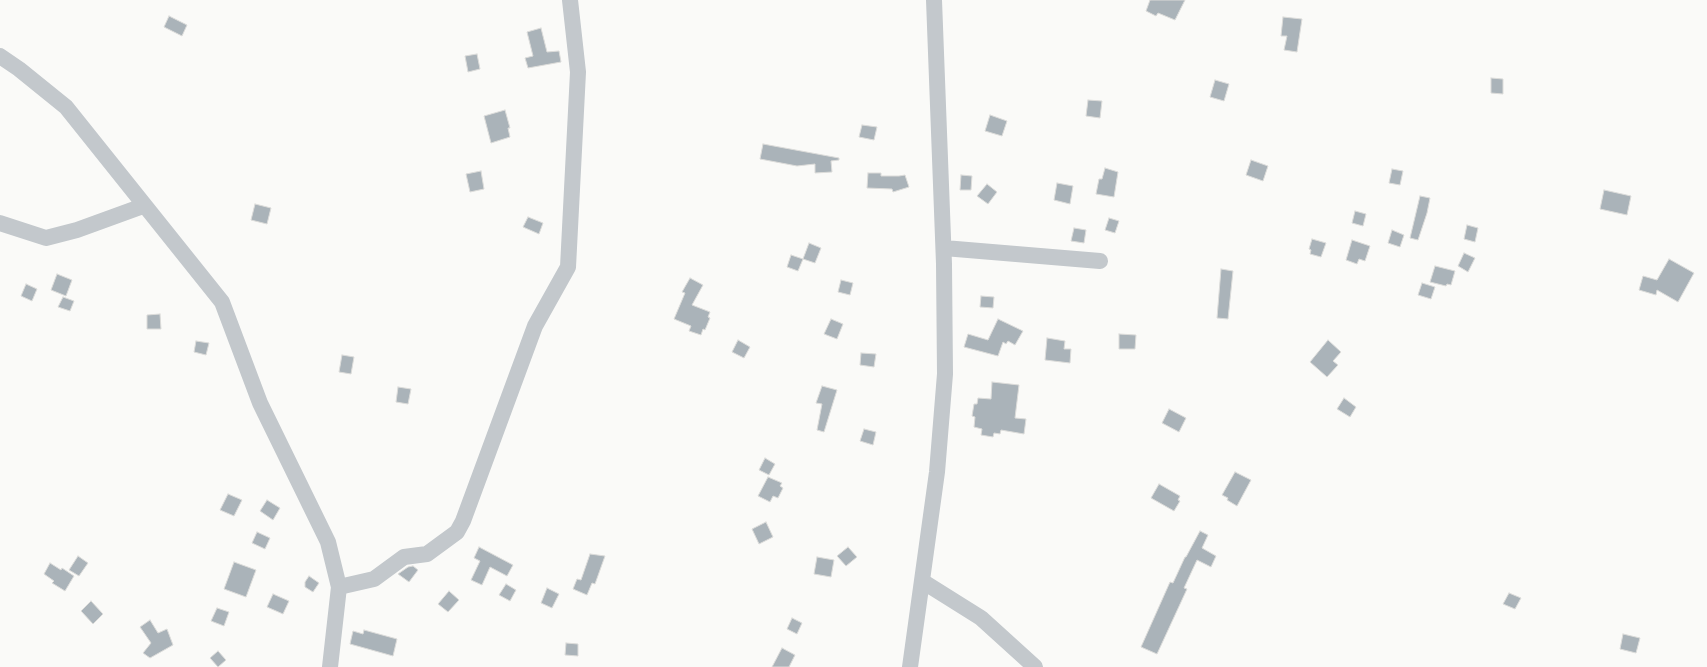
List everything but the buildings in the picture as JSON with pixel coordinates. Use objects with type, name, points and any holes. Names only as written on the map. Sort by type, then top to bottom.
[{"type":"street","points":[[339,587],[374,579],[404,557],[427,554],[457,532],[463,522],[536,326],[568,268],[578,72],[570,0]]},
{"type":"street","points":[[910,667],[937,472],[945,374],[944,248],[934,0]]},
{"type":"street","points":[[0,56],[66,107],[143,206],[222,302],[260,403],[328,542],[339,587],[330,667]]},
{"type":"street","points":[[0,223],[46,238],[77,230],[143,206]]},
{"type":"street","points":[[944,248],[1100,261]]},
{"type":"street","points":[[922,581],[981,618],[1035,667]]}]
